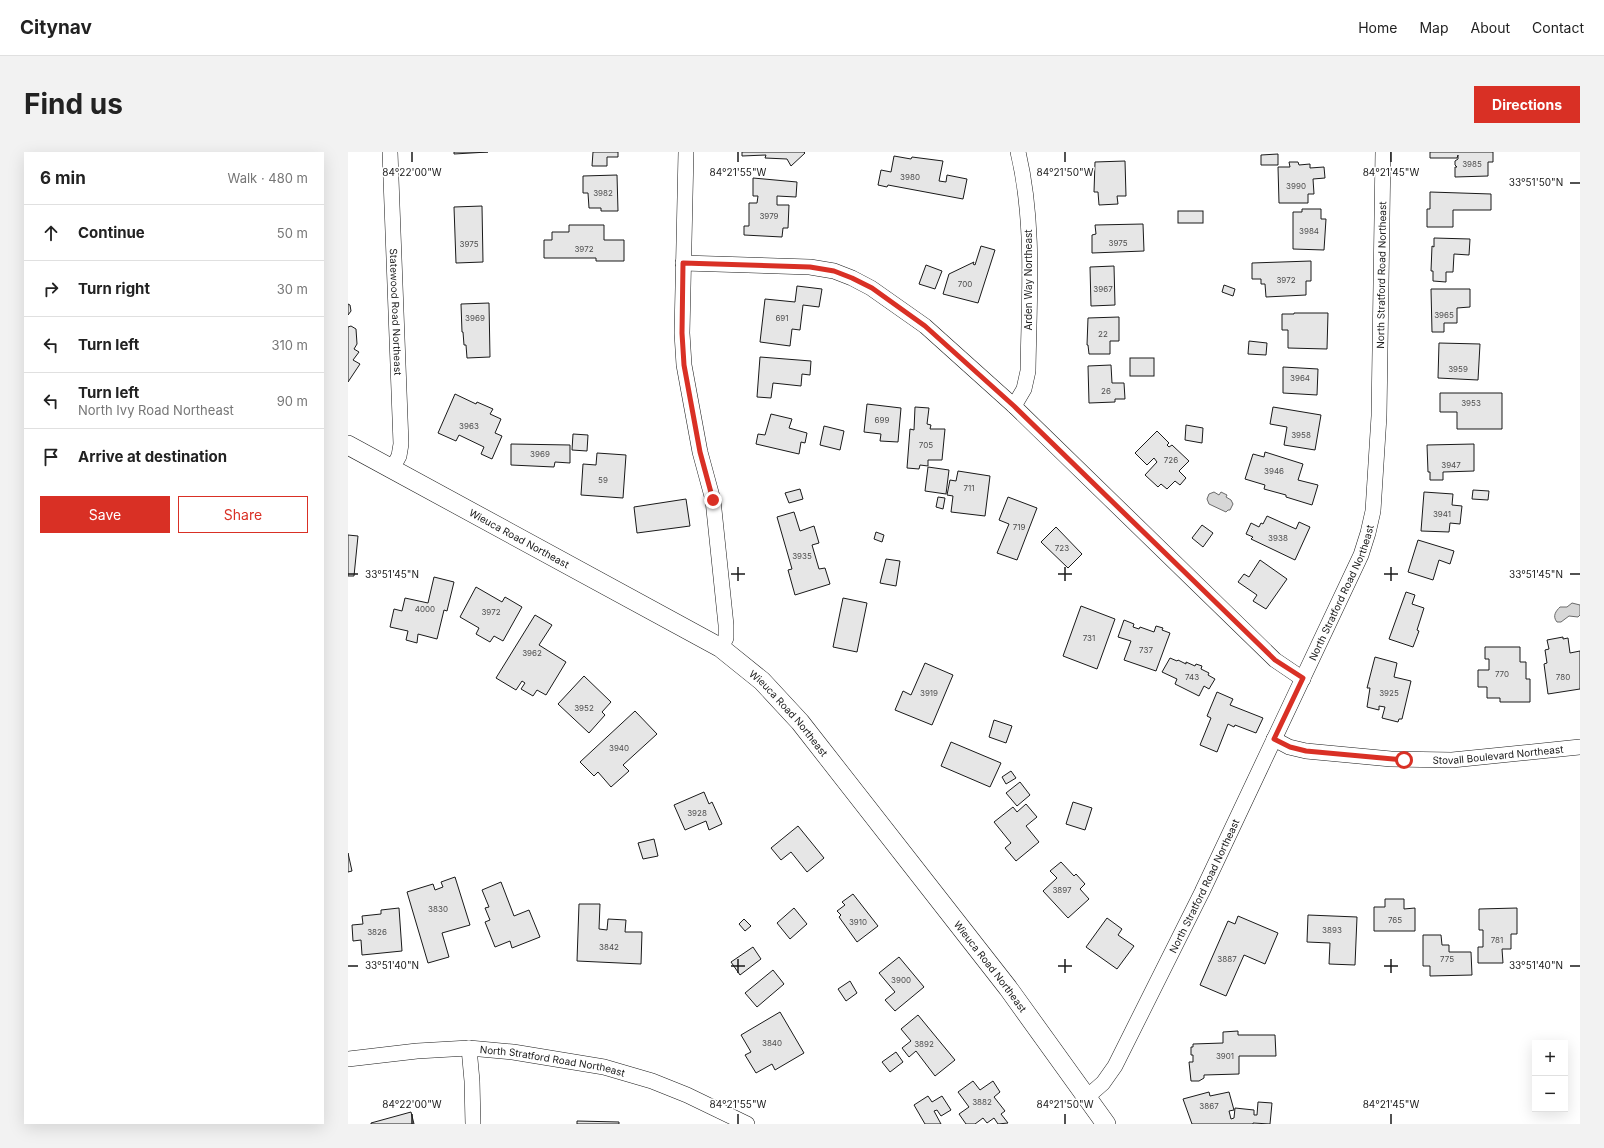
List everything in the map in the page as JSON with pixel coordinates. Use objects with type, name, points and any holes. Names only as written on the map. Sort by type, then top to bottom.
[{"type":"street","name":"Statewood Road Northeast","points":[[390,152],[401,444],[398,456],[392,469]]},
{"type":"street","points":[[686,152],[682,333],[684,365],[700,452],[713,500],[726,625],[726,638],[721,648]]},
{"type":"street","name":"Arden Way Northeast","points":[[1014,406],[1024,389],[1028,371],[1030,237],[1024,177],[1018,152]]},
{"type":"street","name":"North Stratford Road Northeast","points":[[1087,1097],[1103,1083],[1115,1066],[1198,899],[1303,678],[1361,554],[1368,533],[1373,511],[1380,416],[1383,152]]},
{"type":"street","points":[[683,263],[810,267],[834,271],[872,288],[925,326],[1014,406],[1275,660],[1303,678]]},
{"type":"street","name":"Wieuca Road Northeast","points":[[348,445],[721,648],[762,681],[800,722],[1008,988],[1106,1124]]},
{"type":"street","name":"Stovall Boulevard Northeast","points":[[1274,739],[1290,747],[1306,751],[1392,759],[1452,760],[1580,747]]},
{"type":"street","points":[[469,1048],[472,1081],[473,1124]]},
{"type":"street","name":"North Stratford Road Northeast","points":[[348,1059],[417,1051],[469,1048],[514,1052],[604,1067],[659,1084],[687,1095],[747,1124]]},
{"type":"shaded area","points":[[1214,492],[1219,495],[1221,492],[1227,495],[1226,497],[1231,500],[1233,504],[1230,510],[1226,512],[1209,504],[1207,499],[1209,494]]},
{"type":"shaded area","points":[[1572,603],[1580,605],[1580,615],[1578,617],[1569,616],[1561,622],[1557,622],[1555,614],[1557,610],[1560,607],[1567,607]]},
{"type":"building","points":[[454,152],[488,152],[454,154]]},
{"type":"building","points":[[593,152],[618,152],[618,157],[607,157],[607,166],[592,166]]},
{"type":"building","points":[[742,152],[805,153],[791,166],[787,159],[765,158],[766,155],[742,156]]},
{"type":"building","points":[[1430,152],[1493,152],[1493,162],[1488,162],[1488,176],[1455,177],[1455,167],[1457,167],[1455,165],[1455,161],[1458,159],[1458,155],[1457,158],[1430,158]]},
{"type":"building","points":[[1278,154],[1278,165],[1261,165],[1261,155]]},
{"type":"building","points":[[894,156],[911,159],[912,157],[943,161],[939,181],[946,182],[947,175],[967,179],[963,199],[888,185],[887,187],[878,185],[881,170],[891,172]]},
{"type":"building","points":[[1125,161],[1126,196],[1117,196],[1118,204],[1099,205],[1098,192],[1094,192],[1095,162]]},
{"type":"building","points":[[1289,162],[1298,162],[1299,165],[1310,164],[1310,168],[1324,167],[1325,178],[1313,179],[1314,194],[1308,194],[1308,203],[1279,203],[1278,167],[1290,167]]},
{"type":"building","points":[[617,175],[618,211],[601,211],[601,208],[589,208],[588,193],[583,193],[583,176]]},
{"type":"building","points":[[753,178],[797,182],[796,197],[777,196],[777,205],[789,205],[788,228],[783,228],[782,237],[744,235],[744,226],[749,226],[749,203],[757,203],[758,196],[753,196]]},
{"type":"building","points":[[1430,192],[1491,194],[1491,210],[1453,210],[1453,227],[1427,227],[1427,209],[1430,209]]},
{"type":"building","points":[[482,206],[483,262],[456,263],[454,207]]},
{"type":"building","points":[[1302,209],[1321,209],[1321,219],[1326,219],[1324,250],[1293,249],[1293,212],[1302,212]]},
{"type":"building","points":[[1178,211],[1203,211],[1203,223],[1178,223]]},
{"type":"building","points":[[1143,224],[1144,251],[1092,253],[1092,235],[1096,234],[1095,225]]},
{"type":"building","points":[[569,225],[604,225],[604,240],[624,240],[624,261],[596,261],[596,258],[544,258],[544,240],[552,240],[552,232],[569,232]]},
{"type":"building","points":[[1434,238],[1470,239],[1469,255],[1454,254],[1453,272],[1446,272],[1446,282],[1433,281],[1433,271],[1431,271],[1432,246],[1434,247]]},
{"type":"building","points":[[981,246],[995,250],[978,303],[943,294],[949,274],[974,262],[973,264],[975,265]]},
{"type":"building","points":[[1311,261],[1311,281],[1306,281],[1306,295],[1266,297],[1265,284],[1261,284],[1261,279],[1252,279],[1252,263]]},
{"type":"building","points":[[926,265],[942,271],[935,289],[919,284]]},
{"type":"building","points":[[1114,266],[1115,305],[1091,306],[1090,267]]},
{"type":"building","points":[[1224,285],[1235,289],[1233,296],[1222,292]]},
{"type":"building","points":[[797,286],[822,289],[819,307],[803,305],[800,330],[792,329],[790,346],[760,342],[765,299],[795,302]]},
{"type":"building","points":[[1431,289],[1470,289],[1470,307],[1457,308],[1457,323],[1444,323],[1444,332],[1432,332]]},
{"type":"building","points":[[489,303],[490,357],[467,358],[466,345],[464,345],[462,332],[461,304]]},
{"type":"building","points":[[348,304],[350,305],[351,311],[348,315]]},
{"type":"building","points":[[1328,313],[1327,349],[1288,348],[1288,330],[1282,330],[1282,314]]},
{"type":"building","points":[[1119,317],[1119,341],[1110,341],[1110,354],[1089,354],[1087,345],[1088,318]]},
{"type":"building","points":[[351,326],[356,329],[357,344],[354,349],[359,352],[353,360],[360,364],[348,382],[348,327]]},
{"type":"building","points":[[1249,341],[1267,343],[1266,355],[1248,354]]},
{"type":"building","points":[[1439,343],[1480,344],[1478,380],[1438,378]]},
{"type":"building","points":[[760,357],[811,361],[810,375],[802,374],[801,386],[773,383],[771,398],[757,397]]},
{"type":"building","points":[[1130,358],[1154,358],[1154,376],[1130,376]]},
{"type":"building","points":[[1111,365],[1112,383],[1124,383],[1125,399],[1115,399],[1115,402],[1089,403],[1088,366]]},
{"type":"building","points":[[1283,367],[1318,369],[1317,395],[1283,393]]},
{"type":"building","points":[[1440,393],[1502,393],[1502,429],[1457,429],[1457,412],[1440,412]]},
{"type":"building","points":[[455,394],[476,404],[477,402],[493,409],[490,414],[501,419],[495,433],[502,436],[492,459],[481,454],[484,447],[459,435],[456,441],[438,433]]},
{"type":"building","points":[[867,404],[901,408],[898,442],[880,441],[881,434],[864,432]]},
{"type":"building","points":[[915,407],[929,408],[927,424],[931,425],[930,429],[945,429],[942,460],[928,460],[928,466],[920,465],[919,469],[907,468],[910,429],[914,430]]},
{"type":"building","points":[[1273,407],[1321,415],[1315,450],[1284,445],[1287,427],[1270,424]]},
{"type":"building","points":[[771,414],[792,419],[789,428],[807,433],[805,443],[801,442],[799,454],[756,444],[758,434],[765,435]]},
{"type":"building","points":[[1186,425],[1203,428],[1202,443],[1185,440]]},
{"type":"building","points":[[824,426],[844,431],[840,450],[820,445]]},
{"type":"building","points":[[1157,431],[1169,443],[1167,445],[1169,447],[1172,445],[1189,461],[1179,471],[1186,478],[1180,485],[1175,481],[1167,489],[1161,484],[1158,487],[1145,475],[1157,462],[1154,458],[1147,465],[1135,453]]},
{"type":"building","points":[[573,434],[588,435],[587,451],[572,450]]},
{"type":"building","points":[[511,444],[570,445],[570,463],[555,462],[554,467],[511,465]]},
{"type":"building","points":[[1474,444],[1474,471],[1443,472],[1443,480],[1430,480],[1430,472],[1428,472],[1427,445]]},
{"type":"building","points":[[1265,452],[1303,464],[1298,480],[1318,485],[1312,505],[1286,497],[1286,495],[1264,489],[1265,485],[1245,479],[1253,454],[1264,457]]},
{"type":"building","points":[[597,453],[626,455],[623,498],[581,495],[583,464],[596,465]]},
{"type":"building","points":[[928,467],[949,470],[946,494],[925,491]]},
{"type":"building","points":[[958,471],[990,476],[985,516],[951,512],[953,496],[947,495],[950,480],[956,481]]},
{"type":"building","points":[[800,489],[803,499],[789,503],[785,493]]},
{"type":"building","points":[[1473,490],[1489,491],[1488,500],[1472,499]]},
{"type":"building","points":[[1424,492],[1453,494],[1452,505],[1462,506],[1460,524],[1450,523],[1449,532],[1421,531]]},
{"type":"building","points":[[938,497],[945,498],[943,509],[936,507]]},
{"type":"building","points":[[1008,497],[1037,508],[1017,560],[997,553],[1009,524],[999,520]]},
{"type":"building","points":[[686,499],[690,526],[637,533],[634,507]]},
{"type":"building","points":[[794,512],[800,531],[814,526],[819,543],[812,545],[819,569],[825,568],[830,584],[795,595],[788,570],[792,569],[777,517]]},
{"type":"building","points":[[1267,516],[1296,529],[1299,522],[1310,527],[1295,560],[1251,539],[1253,537],[1246,534],[1251,523],[1259,527],[1261,523],[1263,524]]},
{"type":"building","points":[[1202,525],[1213,533],[1203,547],[1192,538]]},
{"type":"building","points":[[1056,527],[1082,554],[1068,568],[1041,542]]},
{"type":"building","points":[[876,532],[884,535],[882,542],[874,539]]},
{"type":"building","points":[[348,535],[358,536],[354,576],[348,576]]},
{"type":"building","points":[[1418,540],[1454,551],[1450,564],[1439,560],[1433,580],[1408,572]]},
{"type":"building","points":[[886,559],[900,561],[896,586],[880,583]]},
{"type":"building","points":[[1260,560],[1287,579],[1266,609],[1253,601],[1257,595],[1238,582],[1244,574],[1249,577]]},
{"type":"building","points":[[434,577],[454,582],[447,611],[444,610],[437,639],[418,634],[417,643],[406,640],[408,631],[390,627],[394,609],[402,611],[405,598],[428,603]]},
{"type":"building","points":[[476,587],[502,602],[505,597],[522,607],[503,641],[494,636],[490,642],[476,634],[479,628],[460,617]]},
{"type":"building","points":[[1406,592],[1415,595],[1412,604],[1424,608],[1417,630],[1419,631],[1413,647],[1389,639]]},
{"type":"building","points":[[843,598],[867,603],[857,652],[833,647]]},
{"type":"building","points":[[1081,606],[1115,619],[1097,669],[1063,656]]},
{"type":"building","points":[[535,615],[552,625],[539,645],[566,662],[546,695],[537,690],[533,696],[521,689],[525,683],[522,681],[516,690],[496,678]]},
{"type":"building","points":[[1124,620],[1134,624],[1133,627],[1139,629],[1140,627],[1154,632],[1156,626],[1163,628],[1162,630],[1170,633],[1156,671],[1124,660],[1131,641],[1118,637]]},
{"type":"building","points":[[1563,637],[1563,639],[1568,638],[1570,653],[1580,651],[1580,689],[1548,694],[1544,664],[1547,663],[1545,650],[1549,649],[1547,640]]},
{"type":"building","points":[[1485,647],[1520,647],[1520,662],[1526,662],[1526,679],[1530,679],[1530,702],[1500,702],[1500,698],[1487,698],[1487,687],[1478,687],[1478,670],[1489,670],[1489,659],[1485,659]]},
{"type":"building","points":[[1375,657],[1397,663],[1394,677],[1411,681],[1402,719],[1399,719],[1398,722],[1382,718],[1385,707],[1379,706],[1379,710],[1367,707],[1370,688],[1367,688]]},
{"type":"building","points":[[1170,658],[1186,664],[1186,662],[1195,666],[1196,664],[1202,666],[1201,669],[1209,673],[1208,675],[1215,679],[1209,689],[1204,686],[1199,696],[1175,684],[1177,679],[1162,672]]},
{"type":"building","points":[[925,663],[953,675],[932,725],[895,710],[903,691],[911,695]]},
{"type":"building","points":[[584,676],[611,702],[602,712],[605,715],[589,733],[558,704]]},
{"type":"building","points":[[1217,692],[1233,699],[1230,705],[1263,718],[1256,733],[1228,724],[1217,752],[1200,745],[1211,718],[1207,716]]},
{"type":"building","points":[[635,711],[657,734],[623,765],[629,771],[611,787],[598,772],[594,776],[580,762]]},
{"type":"building","points":[[994,720],[1012,726],[1006,743],[989,737]]},
{"type":"building","points":[[951,742],[1001,763],[990,787],[941,766]]},
{"type":"building","points":[[1011,771],[1016,778],[1006,784],[1002,777]]},
{"type":"building","points":[[1020,782],[1030,795],[1017,806],[1006,793]]},
{"type":"building","points":[[704,792],[709,804],[712,802],[722,824],[709,830],[706,821],[685,830],[674,805]]},
{"type":"building","points":[[1073,802],[1092,808],[1085,830],[1066,824]]},
{"type":"building","points":[[1026,804],[1037,817],[1026,826],[1039,842],[1016,861],[1005,848],[1011,843],[994,822],[1013,807],[1017,812]]},
{"type":"building","points":[[798,826],[824,858],[807,872],[791,852],[781,860],[771,848]]},
{"type":"building","points":[[654,839],[658,856],[643,859],[638,843]]},
{"type":"building","points":[[348,853],[352,871],[348,872]]},
{"type":"building","points":[[1061,862],[1074,876],[1076,874],[1085,884],[1080,889],[1089,899],[1068,918],[1043,891],[1057,878],[1050,871]]},
{"type":"building","points":[[455,877],[470,925],[442,933],[449,957],[428,963],[407,892],[433,884],[435,890],[443,887],[441,882]]},
{"type":"building","points":[[501,882],[514,916],[529,910],[540,937],[512,948],[510,941],[495,947],[485,922],[490,920],[485,908],[489,907],[482,890]]},
{"type":"building","points":[[853,894],[878,926],[857,942],[839,917],[841,915],[837,911],[845,905],[842,902]]},
{"type":"building","points":[[1385,899],[1404,899],[1404,909],[1415,908],[1415,931],[1374,931],[1374,907],[1385,907]]},
{"type":"building","points":[[579,904],[600,904],[599,929],[607,930],[608,919],[626,920],[625,932],[642,932],[641,964],[577,961]]},
{"type":"building","points":[[399,908],[402,951],[362,955],[361,940],[353,941],[352,925],[363,924],[362,916],[381,914],[381,910]]},
{"type":"building","points":[[794,908],[807,924],[790,939],[777,923]]},
{"type":"building","points":[[1517,908],[1517,934],[1511,934],[1511,949],[1502,949],[1503,963],[1478,963],[1478,947],[1483,947],[1483,930],[1479,930],[1479,909]]},
{"type":"building","points":[[1308,915],[1357,917],[1355,965],[1329,964],[1330,943],[1307,942]]},
{"type":"building","points":[[1238,916],[1278,933],[1265,964],[1244,955],[1226,996],[1200,985],[1228,921],[1235,924]]},
{"type":"building","points":[[1107,918],[1122,929],[1118,935],[1134,946],[1117,969],[1086,947]]},
{"type":"building","points":[[744,919],[751,926],[745,931],[739,924]]},
{"type":"building","points":[[1423,935],[1441,935],[1442,945],[1449,945],[1449,952],[1471,952],[1472,975],[1430,976],[1430,966],[1423,966]]},
{"type":"building","points":[[753,947],[761,959],[740,975],[731,962]]},
{"type":"building","points":[[899,957],[924,987],[895,1011],[885,1000],[895,992],[879,973]]},
{"type":"building","points":[[773,970],[784,984],[757,1007],[745,993]]},
{"type":"building","points":[[850,981],[857,993],[846,1001],[838,989]]},
{"type":"building","points":[[780,1012],[804,1053],[775,1070],[772,1064],[756,1073],[745,1055],[751,1052],[741,1035]]},
{"type":"building","points":[[918,1015],[955,1060],[935,1076],[916,1051],[909,1057],[902,1048],[911,1041],[901,1029]]},
{"type":"building","points":[[1238,1031],[1238,1035],[1275,1035],[1276,1056],[1239,1056],[1239,1074],[1204,1075],[1204,1078],[1199,1081],[1191,1081],[1189,1062],[1193,1062],[1191,1047],[1193,1047],[1193,1044],[1223,1043],[1223,1032]]},
{"type":"building","points":[[896,1052],[903,1062],[890,1072],[882,1062]]},
{"type":"building","points":[[973,1081],[980,1090],[993,1081],[1000,1092],[994,1097],[1005,1111],[1001,1114],[1008,1123],[998,1124],[994,1118],[987,1123],[983,1118],[975,1124],[966,1124],[959,1114],[969,1107],[958,1092]]},
{"type":"building","points":[[1209,1092],[1210,1096],[1229,1092],[1234,1110],[1229,1111],[1231,1119],[1234,1118],[1235,1108],[1254,1110],[1254,1115],[1257,1115],[1258,1102],[1272,1103],[1270,1124],[1192,1124],[1183,1099]]},
{"type":"building","points":[[928,1096],[932,1102],[942,1096],[951,1110],[941,1116],[937,1110],[934,1111],[941,1124],[925,1124],[914,1105]]},
{"type":"building","points":[[411,1112],[414,1124],[371,1124],[371,1123]]},
{"type":"building","points":[[577,1121],[619,1122],[619,1124],[577,1124]]},
{"type":"route","points":[[713,500],[700,452],[684,365],[682,333],[683,263],[810,267],[834,271],[872,288],[925,326],[1014,406],[1275,660],[1303,678],[1274,739],[1290,747],[1306,751],[1404,760]]}]
